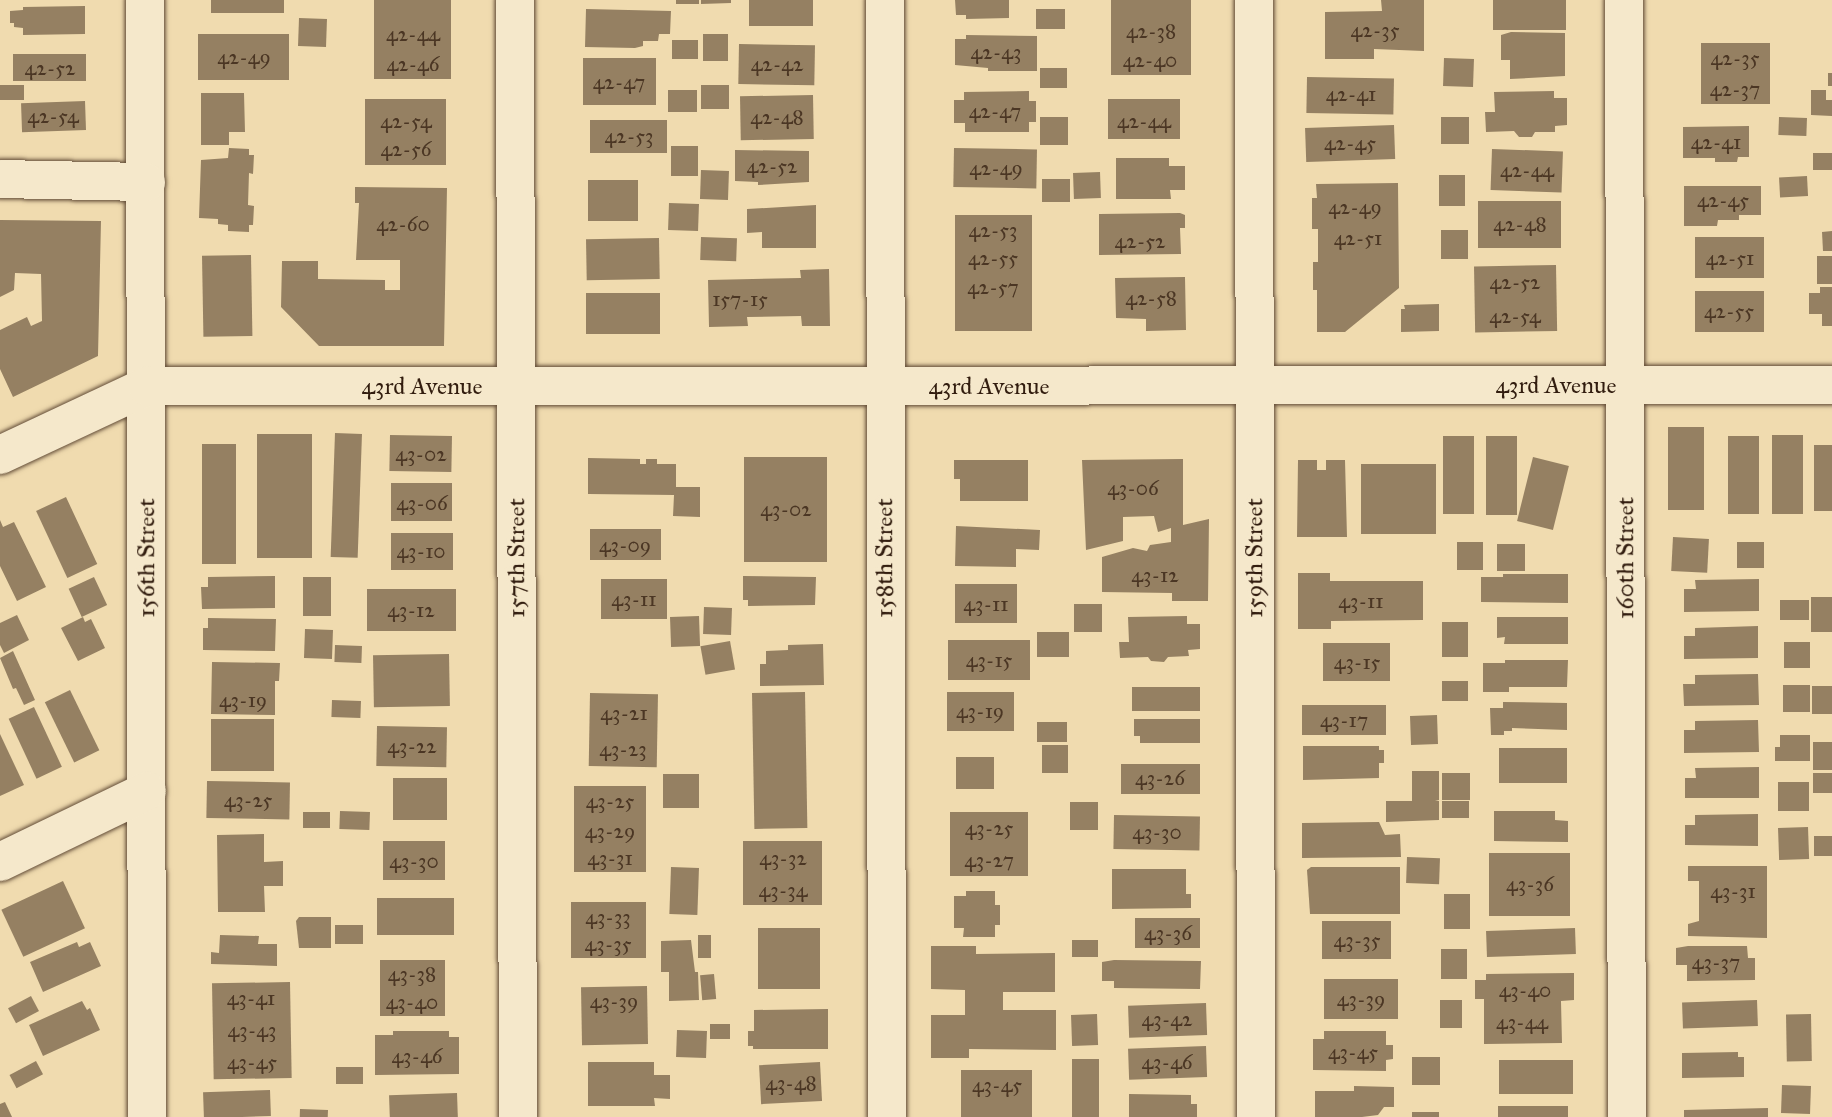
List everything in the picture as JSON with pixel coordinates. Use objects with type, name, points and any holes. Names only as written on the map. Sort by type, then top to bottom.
[{"type":"street","name":"156th Street","points":[[145,0],[147,1117]]},
{"type":"street","name":"157th Street","points":[[515,0],[518,1117]]},
{"type":"street","name":"158th Street","points":[[885,0],[887,1117]]},
{"type":"street","name":"159th Street","points":[[1254,0],[1256,1117]]},
{"type":"street","name":"160th Street","points":[[1624,0],[1627,1117]]},
{"type":"street","points":[[0,179],[146,182]]},
{"type":"street","name":"43rd Avenue","points":[[147,386],[517,388],[1832,385]]},
{"type":"street","points":[[0,455],[147,386]]},
{"type":"street","points":[[0,862],[147,791]]},
{"type":"building","points":[[211,0],[284,0],[284,13],[211,13]]},
{"type":"building","points":[[374,0],[451,0],[451,79],[374,79]]},
{"type":"building","points":[[676,0],[699,0],[699,4],[676,4]]},
{"type":"building","points":[[701,0],[731,0],[731,3],[701,4]]},
{"type":"building","points":[[749,0],[813,0],[813,26],[749,26]]},
{"type":"building","points":[[955,0],[1009,0],[1009,18],[966,19],[966,15],[956,15]]},
{"type":"building","points":[[1111,0],[1191,0],[1191,75],[1111,75]]},
{"type":"building","points":[[1381,0],[1424,0],[1424,51],[1374,49],[1374,59],[1325,59],[1325,12],[1382,11]]},
{"type":"building","points":[[1493,0],[1566,0],[1566,30],[1493,30]]},
{"type":"building","points":[[85,6],[85,34],[23,35],[23,28],[14,27],[14,23],[10,23],[10,11],[23,10],[23,7]]},
{"type":"building","points":[[586,9],[671,11],[670,34],[659,34],[658,41],[643,41],[643,46],[635,48],[585,47]]},
{"type":"building","points":[[1036,9],[1065,9],[1065,29],[1036,29]]},
{"type":"building","points":[[299,18],[327,19],[326,47],[298,46]]},
{"type":"building","points":[[1511,32],[1565,33],[1565,76],[1510,79],[1510,60],[1501,60],[1501,35]]},
{"type":"building","points":[[198,34],[289,34],[289,80],[198,80]]},
{"type":"building","points":[[703,34],[728,34],[728,61],[703,61]]},
{"type":"building","points":[[966,35],[1037,36],[1037,71],[988,71],[988,68],[955,65],[955,39],[966,39]]},
{"type":"building","points":[[672,40],[698,40],[698,59],[672,59]]},
{"type":"building","points":[[1701,43],[1770,43],[1770,104],[1701,104]]},
{"type":"building","points":[[739,44],[815,45],[814,85],[738,84]]},
{"type":"building","points":[[13,54],[86,54],[86,81],[13,81]]},
{"type":"building","points":[[583,58],[656,58],[656,105],[583,105]]},
{"type":"building","points":[[1444,58],[1474,59],[1473,87],[1443,86]]},
{"type":"building","points":[[1040,68],[1067,68],[1067,88],[1040,88]]},
{"type":"building","points":[[1828,73],[1832,73],[1832,86],[1828,86]]},
{"type":"building","points":[[1307,77],[1394,79],[1393,115],[1306,113]]},
{"type":"building","points":[[0,85],[24,85],[24,100],[0,100]]},
{"type":"building","points":[[701,85],[729,85],[729,109],[701,109]]},
{"type":"building","points":[[668,90],[697,90],[697,112],[668,112]]},
{"type":"building","points":[[1811,90],[1826,90],[1826,100],[1832,100],[1832,116],[1811,115]]},
{"type":"building","points":[[1029,91],[1029,101],[1036,101],[1036,122],[1029,122],[1029,132],[965,132],[965,123],[954,123],[954,100],[964,100],[964,92]]},
{"type":"building","points":[[1554,91],[1554,98],[1567,98],[1567,125],[1555,126],[1555,132],[1535,132],[1532,137],[1519,137],[1514,131],[1486,132],[1485,112],[1495,112],[1494,92]]},
{"type":"building","points":[[201,93],[244,93],[245,132],[229,132],[229,145],[201,145]]},
{"type":"building","points":[[813,95],[814,139],[741,140],[740,96]]},
{"type":"building","points":[[365,99],[446,99],[446,165],[365,165]]},
{"type":"building","points":[[1108,99],[1180,99],[1180,139],[1108,139]]},
{"type":"building","points":[[85,101],[86,130],[22,132],[21,103]]},
{"type":"building","points":[[1040,117],[1068,117],[1068,145],[1040,145]]},
{"type":"building","points":[[1441,117],[1469,117],[1469,144],[1441,144]]},
{"type":"building","points":[[1779,117],[1807,118],[1806,136],[1778,135]]},
{"type":"building","points":[[590,120],[667,120],[667,153],[590,153]]},
{"type":"building","points":[[1394,125],[1395,159],[1306,162],[1305,128]]},
{"type":"building","points":[[1749,126],[1749,157],[1738,157],[1737,162],[1715,162],[1715,158],[1683,158],[1683,127]]},
{"type":"building","points":[[671,146],[698,146],[698,176],[671,176]]},
{"type":"building","points":[[229,148],[249,149],[249,155],[254,155],[253,174],[249,173],[248,205],[254,206],[253,225],[249,225],[249,232],[228,231],[228,225],[218,224],[218,219],[199,218],[201,160],[228,158]]},
{"type":"building","points":[[954,148],[1037,149],[1036,188],[953,187]]},
{"type":"building","points":[[1492,149],[1563,151],[1562,192],[1491,190]]},
{"type":"building","points":[[735,150],[809,151],[809,182],[758,185],[758,182],[735,181]]},
{"type":"building","points":[[1813,153],[1832,153],[1832,170],[1813,170]]},
{"type":"building","points":[[1116,158],[1169,158],[1169,166],[1185,166],[1185,190],[1170,190],[1171,199],[1116,199]]},
{"type":"building","points":[[701,170],[729,171],[728,200],[700,199]]},
{"type":"building","points":[[1100,172],[1101,198],[1074,199],[1073,173]]},
{"type":"building","points":[[1439,175],[1465,175],[1465,206],[1439,206]]},
{"type":"building","points":[[1807,176],[1808,196],[1780,197],[1779,177]]},
{"type":"building","points":[[1042,179],[1070,179],[1070,202],[1042,202]]},
{"type":"building","points":[[588,180],[638,180],[638,221],[588,221]]},
{"type":"building","points":[[1398,183],[1399,288],[1345,332],[1317,332],[1317,290],[1313,290],[1313,262],[1318,262],[1318,229],[1312,229],[1312,198],[1317,198],[1316,184]]},
{"type":"building","points":[[1684,186],[1761,186],[1761,215],[1739,215],[1739,220],[1718,220],[1717,226],[1684,226]]},
{"type":"building","points":[[355,187],[447,188],[444,346],[319,346],[281,307],[282,261],[318,261],[318,279],[385,280],[385,290],[400,290],[400,260],[356,260],[359,203],[355,203]]},
{"type":"building","points":[[1478,201],[1561,201],[1561,248],[1478,248]]},
{"type":"building","points":[[669,203],[699,204],[698,231],[668,230]]},
{"type":"building","points":[[816,205],[816,248],[762,248],[762,232],[747,233],[747,209]]},
{"type":"building","points":[[1099,214],[1185,215],[1185,228],[1180,228],[1181,254],[1099,255]]},
{"type":"building","points":[[955,215],[1032,215],[1032,331],[955,331]]},
{"type":"building","points":[[0,220],[101,221],[98,356],[13,397],[0,369],[0,330],[27,317],[31,326],[42,321],[41,274],[15,273],[14,290],[0,297]]},
{"type":"building","points":[[1441,230],[1468,230],[1468,259],[1441,259]]},
{"type":"building","points":[[1832,231],[1832,251],[1823,251],[1822,232]]},
{"type":"building","points":[[701,237],[737,238],[736,261],[700,260]]},
{"type":"building","points":[[1695,237],[1764,237],[1764,278],[1695,278]]},
{"type":"building","points":[[659,238],[660,279],[587,280],[586,239]]},
{"type":"building","points":[[251,255],[252,336],[203,337],[202,256]]},
{"type":"building","points":[[1817,256],[1832,256],[1832,284],[1817,284]]},
{"type":"building","points":[[1556,265],[1557,331],[1475,332],[1474,266]]},
{"type":"building","points":[[829,269],[830,326],[802,326],[801,316],[747,317],[748,326],[709,327],[708,280],[801,278],[800,270]]},
{"type":"building","points":[[1185,277],[1186,330],[1146,331],[1146,319],[1116,318],[1115,278]]},
{"type":"building","points":[[1820,287],[1832,287],[1832,326],[1822,326],[1822,314],[1809,314],[1809,293],[1820,293]]},
{"type":"building","points":[[1695,291],[1764,291],[1764,332],[1695,332]]},
{"type":"building","points":[[586,293],[660,293],[660,334],[586,334]]},
{"type":"building","points":[[1439,304],[1439,331],[1401,332],[1401,309],[1405,309],[1404,305]]},
{"type":"building","points":[[1668,427],[1704,427],[1704,510],[1668,510]]},
{"type":"building","points":[[335,433],[362,434],[358,558],[331,557]]},
{"type":"building","points":[[257,434],[312,434],[312,558],[257,558]]},
{"type":"building","points":[[390,435],[452,436],[451,472],[389,471]]},
{"type":"building","points":[[1772,435],[1803,435],[1803,514],[1772,514]]},
{"type":"building","points":[[1443,436],[1474,436],[1474,514],[1443,514]]},
{"type":"building","points":[[1486,436],[1517,436],[1517,515],[1486,515]]},
{"type":"building","points":[[1728,436],[1759,436],[1759,514],[1728,514]]},
{"type":"building","points":[[202,444],[236,444],[236,564],[202,564]]},
{"type":"building","points":[[1814,445],[1832,445],[1832,511],[1814,511]]},
{"type":"building","points":[[744,457],[827,457],[827,562],[744,562]]},
{"type":"building","points":[[1533,457],[1569,466],[1553,530],[1517,521]]},
{"type":"building","points":[[588,458],[640,459],[640,464],[646,464],[646,459],[657,459],[657,464],[676,464],[676,487],[700,487],[700,517],[673,516],[674,495],[588,494]]},
{"type":"building","points":[[1183,459],[1183,525],[1209,519],[1208,601],[1172,601],[1172,593],[1102,592],[1102,557],[1133,548],[1147,551],[1150,545],[1171,542],[1171,528],[1158,532],[1154,516],[1123,517],[1123,541],[1086,550],[1082,460]]},
{"type":"building","points":[[954,460],[1028,460],[1028,501],[960,501],[960,479],[954,479]]},
{"type":"building","points":[[1298,460],[1317,460],[1317,470],[1326,470],[1326,460],[1345,460],[1347,537],[1297,537]]},
{"type":"building","points":[[1361,464],[1436,464],[1436,534],[1361,534]]},
{"type":"building","points":[[391,483],[452,483],[452,521],[391,521]]},
{"type":"building","points":[[66,497],[97,564],[67,578],[36,511]]},
{"type":"building","points":[[0,520],[3,527],[14,522],[46,587],[17,601],[0,566]]},
{"type":"building","points":[[956,526],[1040,530],[1039,550],[1016,549],[1016,567],[955,566]]},
{"type":"building","points":[[590,529],[661,529],[661,560],[590,560]]},
{"type":"building","points":[[391,533],[453,533],[453,570],[391,570]]},
{"type":"building","points":[[1673,537],[1709,539],[1707,573],[1671,571]]},
{"type":"building","points":[[1457,542],[1483,542],[1483,570],[1457,570]]},
{"type":"building","points":[[1737,542],[1764,542],[1764,568],[1737,568]]},
{"type":"building","points":[[1497,544],[1525,544],[1525,571],[1497,571]]},
{"type":"building","points":[[1298,573],[1330,573],[1330,581],[1423,581],[1423,620],[1331,621],[1331,629],[1298,629]]},
{"type":"building","points":[[1503,574],[1568,574],[1568,603],[1481,602],[1481,577],[1503,577]]},
{"type":"building","points":[[275,576],[275,608],[202,609],[201,587],[208,587],[208,577]]},
{"type":"building","points":[[743,576],[816,577],[815,605],[748,606],[748,600],[743,600]]},
{"type":"building","points":[[94,577],[107,605],[82,617],[69,589]]},
{"type":"building","points":[[303,577],[331,577],[331,616],[303,616]]},
{"type":"building","points":[[601,579],[667,579],[667,619],[601,619]]},
{"type":"building","points":[[1759,579],[1759,611],[1684,612],[1684,589],[1696,589],[1695,580]]},
{"type":"building","points":[[955,584],[1017,584],[1017,623],[955,623]]},
{"type":"building","points":[[367,589],[456,589],[456,631],[367,631]]},
{"type":"building","points":[[1811,597],[1832,597],[1832,632],[1811,632]]},
{"type":"building","points":[[1780,600],[1809,600],[1809,620],[1780,620]]},
{"type":"building","points":[[1074,604],[1102,604],[1102,632],[1074,632]]},
{"type":"building","points":[[704,607],[732,608],[731,635],[703,634]]},
{"type":"building","points":[[17,615],[29,640],[4,653],[0,645],[0,623]]},
{"type":"building","points":[[699,616],[700,646],[671,647],[670,617]]},
{"type":"building","points":[[1187,616],[1187,624],[1200,624],[1200,649],[1188,650],[1189,656],[1168,657],[1164,662],[1151,661],[1148,657],[1120,658],[1119,642],[1129,642],[1128,617]]},
{"type":"building","points":[[83,617],[85,622],[91,619],[105,648],[78,661],[61,628]]},
{"type":"building","points":[[1497,617],[1568,617],[1568,644],[1504,644],[1505,637],[1497,638]]},
{"type":"building","points":[[208,618],[276,619],[275,651],[203,650],[203,628],[208,628]]},
{"type":"building","points":[[1442,622],[1468,622],[1468,657],[1442,657]]},
{"type":"building","points":[[1758,626],[1758,658],[1684,659],[1684,636],[1695,636],[1695,628]]},
{"type":"building","points":[[305,629],[333,630],[332,659],[304,658]]},
{"type":"building","points":[[1037,632],[1069,632],[1069,657],[1037,657]]},
{"type":"building","points":[[948,640],[1030,640],[1030,680],[948,680]]},
{"type":"building","points":[[730,641],[735,670],[705,675],[700,646]]},
{"type":"building","points":[[1784,642],[1810,642],[1810,668],[1784,668]]},
{"type":"building","points":[[1323,643],[1390,643],[1390,681],[1323,681]]},
{"type":"building","points":[[823,644],[824,685],[760,686],[760,664],[766,664],[766,651],[788,650],[788,645]]},
{"type":"building","points":[[335,645],[362,646],[361,663],[334,662]]},
{"type":"building","points":[[13,651],[35,700],[24,705],[16,688],[13,689],[0,658]]},
{"type":"building","points":[[449,654],[450,706],[374,707],[373,655]]},
{"type":"building","points":[[1505,660],[1568,660],[1567,687],[1509,687],[1509,692],[1483,692],[1483,663],[1505,663]]},
{"type":"building","points":[[212,662],[280,663],[279,681],[275,681],[275,715],[211,714]]},
{"type":"building","points":[[1758,674],[1759,705],[1684,706],[1683,684],[1695,684],[1695,675]]},
{"type":"building","points":[[1442,681],[1468,681],[1468,701],[1442,701]]},
{"type":"building","points":[[1783,685],[1810,685],[1810,712],[1783,712]]},
{"type":"building","points":[[1812,686],[1832,686],[1832,714],[1812,714]]},
{"type":"building","points":[[1132,687],[1200,687],[1200,711],[1132,711]]},
{"type":"building","points":[[70,690],[99,750],[74,762],[45,702]]},
{"type":"building","points":[[805,692],[807,828],[754,829],[752,693]]},
{"type":"building","points":[[947,692],[1014,692],[1014,731],[947,731]]},
{"type":"building","points":[[590,693],[658,694],[657,767],[589,766]]},
{"type":"building","points":[[332,700],[361,701],[360,718],[331,717]]},
{"type":"building","points":[[1503,702],[1567,703],[1567,730],[1512,728],[1512,731],[1504,731],[1504,735],[1491,735],[1490,708],[1503,708]]},
{"type":"building","points":[[1302,705],[1386,705],[1386,735],[1302,735]]},
{"type":"building","points":[[34,707],[62,767],[37,779],[9,719]]},
{"type":"building","points":[[1437,715],[1438,744],[1411,745],[1410,716]]},
{"type":"building","points":[[211,719],[274,719],[274,771],[211,771]]},
{"type":"building","points":[[1134,719],[1200,719],[1200,743],[1140,743],[1140,736],[1134,736]]},
{"type":"building","points":[[1758,720],[1759,752],[1684,753],[1684,730],[1695,730],[1695,721]]},
{"type":"building","points":[[1037,722],[1067,722],[1067,742],[1037,742]]},
{"type":"building","points":[[377,726],[447,727],[446,767],[376,766]]},
{"type":"building","points":[[0,734],[24,785],[0,796]]},
{"type":"building","points":[[1780,735],[1810,735],[1810,761],[1775,761],[1775,747],[1780,747]]},
{"type":"building","points":[[1813,742],[1832,742],[1832,770],[1813,770]]},
{"type":"building","points":[[1042,745],[1068,745],[1068,773],[1042,773]]},
{"type":"building","points":[[1303,746],[1379,746],[1379,750],[1384,750],[1384,763],[1379,763],[1379,778],[1303,780]]},
{"type":"building","points":[[1499,748],[1567,748],[1567,783],[1499,783]]},
{"type":"building","points":[[956,757],[994,757],[994,789],[956,789]]},
{"type":"building","points":[[1121,764],[1200,764],[1200,794],[1121,794]]},
{"type":"building","points":[[1759,767],[1759,798],[1685,798],[1685,778],[1696,778],[1695,768]]},
{"type":"building","points":[[1412,771],[1439,771],[1439,800],[1435,800],[1439,801],[1439,820],[1386,822],[1386,801],[1412,801]]},
{"type":"building","points":[[1442,773],[1470,773],[1470,800],[1442,800]]},
{"type":"building","points":[[1813,773],[1832,773],[1832,793],[1813,793]]},
{"type":"building","points":[[663,774],[699,774],[699,808],[663,808]]},
{"type":"building","points":[[393,778],[447,778],[447,820],[393,820]]},
{"type":"building","points":[[207,781],[290,782],[289,819],[206,818]]},
{"type":"building","points":[[1778,782],[1809,782],[1809,811],[1778,811]]},
{"type":"building","points":[[574,786],[646,786],[646,872],[574,872]]},
{"type":"building","points":[[1442,801],[1469,801],[1469,818],[1442,818]]},
{"type":"building","points":[[1070,802],[1098,802],[1098,830],[1070,830]]},
{"type":"building","points":[[340,811],[370,812],[369,830],[339,829]]},
{"type":"building","points":[[1494,811],[1555,811],[1555,820],[1568,821],[1568,842],[1494,841]]},
{"type":"building","points":[[303,812],[330,812],[330,828],[303,828]]},
{"type":"building","points":[[950,812],[1028,812],[1028,876],[950,876]]},
{"type":"building","points":[[1758,814],[1758,846],[1685,845],[1685,825],[1695,825],[1695,815]]},
{"type":"building","points":[[1114,815],[1200,817],[1199,850],[1113,849]]},
{"type":"building","points":[[1379,822],[1385,835],[1400,834],[1401,857],[1302,858],[1302,823]]},
{"type":"building","points":[[1808,827],[1809,859],[1779,860],[1778,828]]},
{"type":"building","points":[[264,834],[264,862],[283,861],[283,886],[264,886],[265,912],[218,912],[217,835]]},
{"type":"building","points":[[1814,836],[1832,836],[1832,856],[1814,856]]},
{"type":"building","points":[[383,841],[445,841],[445,880],[383,880]]},
{"type":"building","points":[[743,841],[822,841],[822,905],[743,905]]},
{"type":"building","points":[[1489,853],[1570,853],[1570,916],[1489,916]]},
{"type":"building","points":[[1407,857],[1440,858],[1439,884],[1406,883]]},
{"type":"building","points":[[1688,866],[1767,866],[1767,938],[1688,936],[1688,924],[1699,921],[1699,881],[1688,881]]},
{"type":"building","points":[[671,867],[699,868],[697,915],[669,914]]},
{"type":"building","points":[[1311,867],[1400,867],[1400,914],[1310,914],[1307,870]]},
{"type":"building","points":[[1112,869],[1186,869],[1186,894],[1191,894],[1191,908],[1112,909]]},
{"type":"building","points":[[63,881],[85,928],[23,957],[1,910]]},
{"type":"building","points":[[966,891],[995,891],[995,905],[1000,905],[1000,925],[995,925],[995,937],[963,937],[964,928],[954,928],[954,896],[966,896]]},
{"type":"building","points":[[1444,894],[1470,894],[1470,929],[1444,929]]},
{"type":"building","points":[[377,898],[454,898],[454,935],[377,935]]},
{"type":"building","points":[[571,902],[646,902],[646,958],[571,958]]},
{"type":"building","points":[[299,917],[331,917],[331,948],[299,948],[296,921]]},
{"type":"building","points":[[1135,918],[1200,918],[1200,948],[1135,948]]},
{"type":"building","points":[[1322,921],[1391,921],[1391,959],[1322,959]]},
{"type":"building","points":[[335,925],[363,925],[363,944],[335,944]]},
{"type":"building","points":[[758,928],[820,928],[820,989],[758,989]]},
{"type":"building","points":[[1575,928],[1576,954],[1487,957],[1486,931]]},
{"type":"building","points":[[220,935],[259,936],[258,944],[277,944],[277,966],[211,964],[211,952],[219,953]]},
{"type":"building","points":[[698,935],[711,935],[711,958],[698,958]]},
{"type":"building","points":[[691,940],[695,972],[698,972],[699,1000],[669,1001],[669,972],[661,972],[661,941]]},
{"type":"building","points":[[1072,940],[1098,940],[1098,957],[1072,957]]},
{"type":"building","points":[[77,942],[79,947],[90,942],[101,966],[43,992],[30,962]]},
{"type":"building","points":[[931,946],[976,946],[976,954],[1055,953],[1055,992],[1003,992],[1003,1010],[1056,1010],[1056,1050],[969,1049],[969,1058],[931,1058],[931,1015],[965,1015],[965,990],[931,989]]},
{"type":"building","points":[[1747,946],[1748,958],[1755,958],[1755,980],[1687,981],[1687,965],[1676,965],[1676,948]]},
{"type":"building","points":[[1441,949],[1467,949],[1467,979],[1441,979]]},
{"type":"building","points":[[380,960],[445,960],[445,1016],[380,1016]]},
{"type":"building","points":[[1201,961],[1200,989],[1114,988],[1114,981],[1102,981],[1102,962]]},
{"type":"building","points":[[1574,973],[1574,1000],[1561,1001],[1562,1043],[1484,1044],[1484,999],[1475,999],[1475,980],[1486,980],[1486,974]]},
{"type":"building","points":[[714,974],[716,999],[702,1000],[700,975]]},
{"type":"building","points":[[1324,979],[1398,979],[1398,1019],[1324,1019]]},
{"type":"building","points":[[290,982],[292,1078],[214,1079],[212,983]]},
{"type":"building","points":[[647,986],[648,1044],[582,1045],[581,987]]},
{"type":"building","points":[[31,996],[39,1011],[16,1023],[8,1008]]},
{"type":"building","points":[[1440,1000],[1462,1000],[1462,1028],[1440,1028]]},
{"type":"building","points":[[1757,1000],[1758,1026],[1683,1029],[1682,1003]]},
{"type":"building","points":[[82,1001],[87,1010],[90,1008],[100,1030],[43,1056],[29,1025]]},
{"type":"building","points":[[1206,1003],[1207,1035],[1129,1038],[1128,1006]]},
{"type":"building","points":[[828,1009],[828,1049],[753,1049],[753,1046],[748,1046],[748,1031],[754,1031],[754,1010]]},
{"type":"building","points":[[1097,1014],[1098,1045],[1072,1046],[1071,1015]]},
{"type":"building","points":[[1786,1014],[1811,1014],[1812,1061],[1787,1061]]},
{"type":"building","points":[[710,1024],[730,1024],[730,1039],[710,1039]]},
{"type":"building","points":[[677,1030],[707,1031],[706,1058],[676,1057]]},
{"type":"building","points":[[393,1031],[449,1031],[449,1037],[459,1037],[459,1074],[375,1075],[375,1035],[393,1035]]},
{"type":"building","points":[[1324,1031],[1386,1031],[1386,1045],[1393,1045],[1393,1059],[1386,1060],[1386,1071],[1313,1070],[1313,1039],[1324,1039]]},
{"type":"building","points":[[1206,1046],[1207,1077],[1129,1080],[1128,1049]]},
{"type":"building","points":[[1738,1052],[1738,1057],[1744,1057],[1744,1077],[1682,1078],[1682,1053]]},
{"type":"building","points":[[1412,1057],[1440,1057],[1440,1085],[1412,1085]]},
{"type":"building","points":[[1072,1059],[1099,1059],[1099,1117],[1072,1117]]},
{"type":"building","points":[[1499,1060],[1573,1060],[1573,1094],[1499,1094]]},
{"type":"building","points":[[36,1061],[43,1074],[17,1088],[10,1075]]},
{"type":"building","points":[[588,1062],[654,1062],[654,1075],[670,1075],[670,1099],[654,1098],[655,1106],[588,1106]]},
{"type":"building","points":[[820,1062],[822,1101],[761,1104],[759,1065]]},
{"type":"building","points":[[336,1067],[363,1067],[363,1084],[336,1084]]},
{"type":"building","points":[[961,1070],[1032,1070],[1032,1117],[961,1117]]},
{"type":"building","points":[[1782,1085],[1811,1086],[1810,1114],[1781,1113]]},
{"type":"building","points":[[1354,1086],[1394,1087],[1394,1107],[1384,1107],[1378,1115],[1315,1117],[1315,1091],[1354,1091]]},
{"type":"building","points":[[270,1090],[271,1116],[204,1117],[203,1092]]},
{"type":"building","points":[[457,1093],[458,1117],[390,1117],[389,1095]]},
{"type":"building","points":[[1129,1094],[1191,1095],[1191,1104],[1197,1104],[1197,1117],[1129,1117]]},
{"type":"building","points":[[5,1102],[12,1117],[0,1117],[0,1104]]},
{"type":"building","points":[[1498,1106],[1568,1106],[1568,1117],[1498,1117]]},
{"type":"building","points":[[1768,1108],[1768,1117],[1684,1117],[1684,1110]]},
{"type":"building","points":[[300,1109],[328,1110],[328,1117],[300,1117]]},
{"type":"building","points":[[1412,1112],[1439,1112],[1439,1117],[1412,1117]]}]
